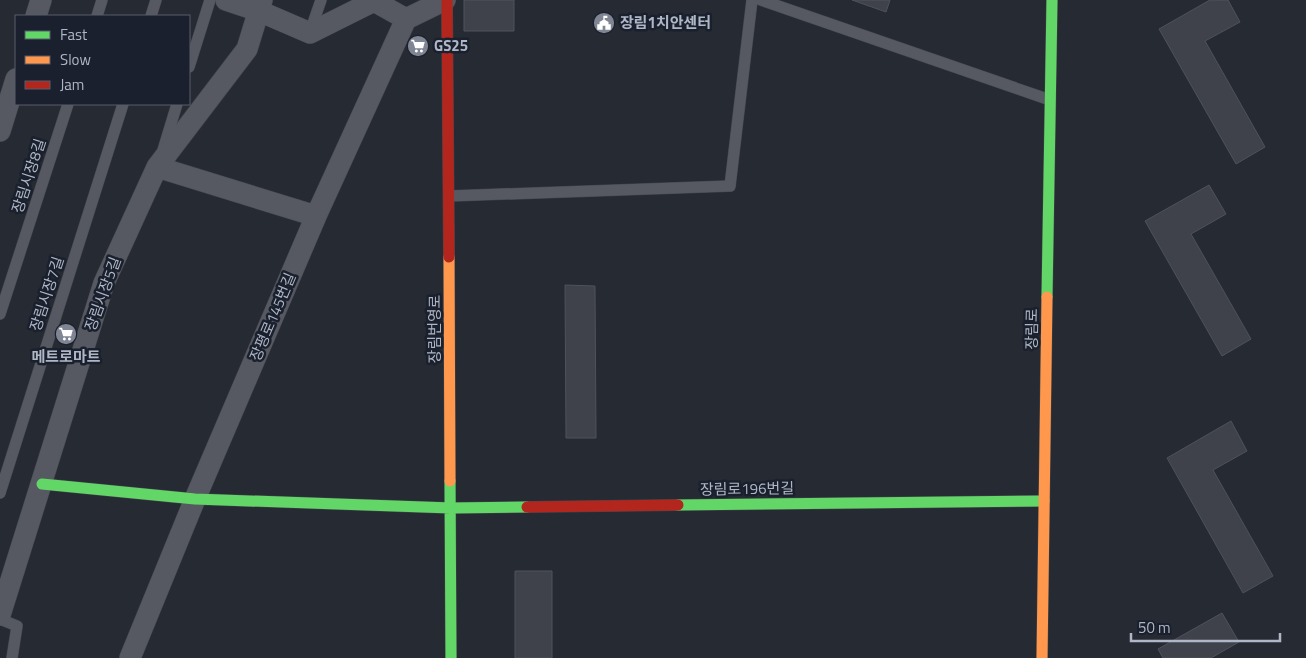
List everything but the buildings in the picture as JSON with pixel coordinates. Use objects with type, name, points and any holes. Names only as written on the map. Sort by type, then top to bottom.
[{"type":"street","points":[[36,15],[41,0]]},
{"type":"street","points":[[226,0],[261,5],[310,33],[374,0],[406,19],[446,0]]},
{"type":"street","name":"장림번영로","points":[[446,0],[449,196],[451,658]]},
{"type":"street","name":"장림로","points":[[1042,658],[1052,0]]},
{"type":"street","name":"장림시장5길","points":[[0,617],[104,283],[157,167],[247,49],[261,5]]},
{"type":"street","name":"장평로145번길","points":[[130,658],[195,499],[316,216],[406,19]]},
{"type":"street","points":[[0,131],[15,83]]},
{"type":"street","points":[[157,167],[316,216]]},
{"type":"street","name":"장림로196번길","points":[[42,484],[195,499],[451,508],[1044,501]]},
{"type":"lane","points":[[97,15],[102,0]]},
{"type":"lane","points":[[151,15],[156,0]]},
{"type":"lane","points":[[190,64],[210,0]]},
{"type":"lane","points":[[310,33],[321,0]]},
{"type":"lane","points":[[449,196],[730,186],[752,0]]},
{"type":"lane","points":[[761,0],[1050,100]]},
{"type":"lane","name":"장림시장8길","points":[[0,314],[68,105]]},
{"type":"lane","name":"장림시장7길","points":[[0,493],[123,105]]},
{"type":"lane","points":[[157,167],[177,105]]},
{"type":"lane","points":[[0,617],[17,626],[12,658]]},
{"type":"traffic: fast","points":[[1047,297],[1052,0]]},
{"type":"traffic: fast","points":[[450,481],[451,658]]},
{"type":"traffic: fast","points":[[42,484],[195,499],[451,508],[527,507]]},
{"type":"traffic: fast","points":[[678,505],[1044,501]]},
{"type":"traffic: slow","points":[[449,257],[450,481]]},
{"type":"traffic: slow","points":[[1042,658],[1047,297]]},
{"type":"traffic: jam","points":[[447,0],[449,257]]},
{"type":"traffic: jam","points":[[527,507],[678,505]]},
{"type":"place","name":"장림1치안센터","points":[[604,23]]},
{"type":"place","name":"GS25","points":[[418,46]]},
{"type":"place","name":"메트로마트","points":[[66,334]]}]
